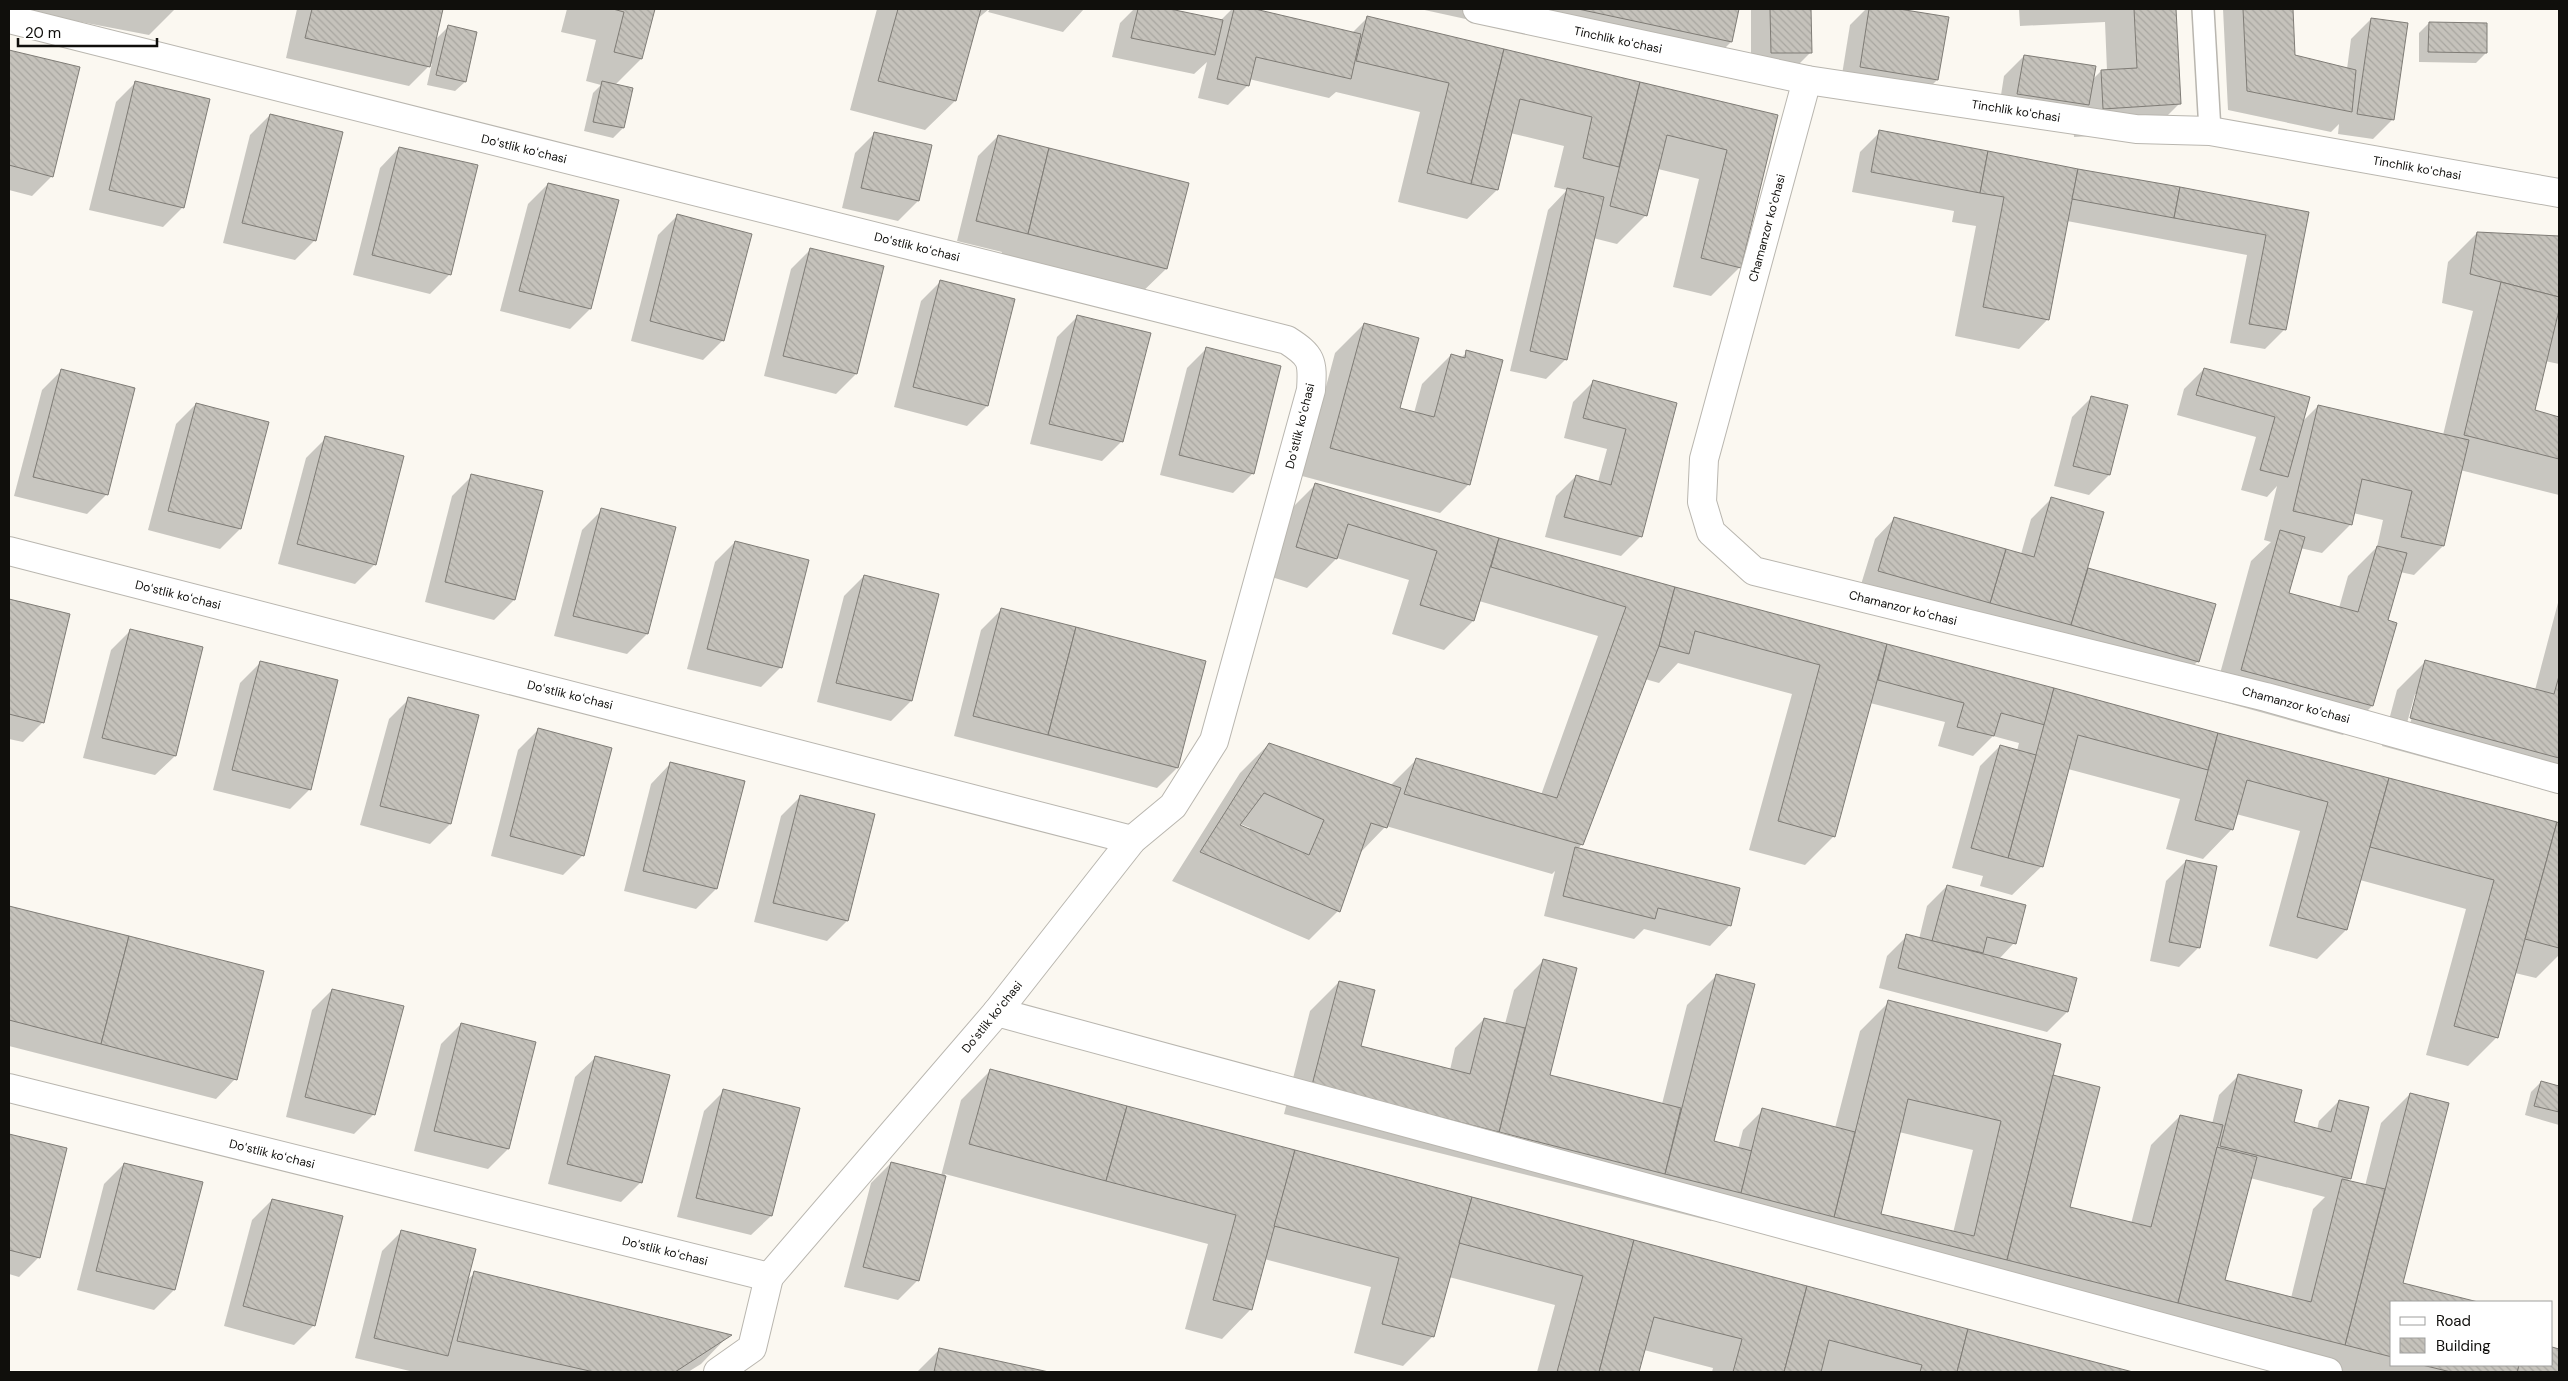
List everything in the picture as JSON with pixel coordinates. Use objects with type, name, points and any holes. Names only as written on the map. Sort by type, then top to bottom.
[{"type":"street","name":"Tinchlik koʻchasi","points":[[1477,9],[1807,80],[2136,129],[2210,131],[2559,193]]},
{"type":"street","name":"Doʻstlik koʻchasi","points":[[9,19],[1287,340],[1304,351],[1312,367],[1311,390],[1214,741],[1172,806],[1132,840],[997,1012],[770,1277],[9,1088]]},
{"type":"street","name":"Chamanzor koʻchasi","points":[[1807,80],[1704,459],[1702,502],[1711,532],[1754,571],[2266,696],[2559,779]]},
{"type":"street","name":"Doʻstlik koʻchasi","points":[[9,551],[1132,840]]},
{"type":"street","points":[[997,1012],[2328,1372]]},
{"type":"street","points":[[718,1372],[752,1348],[770,1277]]},
{"type":"lane","points":[[2203,9],[2210,131]]},
{"type":"building","points":[[312,9],[443,9],[430,67],[305,38]]},
{"type":"building","points":[[613,9],[655,9],[642,59],[614,52],[624,12]]},
{"type":"building","points":[[898,9],[981,9],[956,101],[878,81]]},
{"type":"building","points":[[1138,9],[1170,9],[1223,20],[1215,55],[1131,38]]},
{"type":"building","points":[[1234,9],[1255,9],[1361,34],[1351,79],[1256,57],[1249,86],[1217,79]]},
{"type":"building","points":[[1578,9],[1739,9],[1732,42]]},
{"type":"building","points":[[1770,9],[1811,9],[1812,53],[1771,53]]},
{"type":"building","points":[[1869,9],[1899,9],[1949,17],[1938,80],[1860,67]]},
{"type":"building","points":[[2134,9],[2176,9],[2181,104],[2103,109],[2101,70],[2137,68]]},
{"type":"building","points":[[2243,9],[2293,9],[2295,55],[2356,70],[2352,112],[2247,91]]},
{"type":"building","points":[[1367,16],[1504,49],[1471,184],[1427,173],[1449,83],[1356,61]]},
{"type":"building","points":[[2371,18],[2408,23],[2394,120],[2357,114]]},
{"type":"building","points":[[2429,22],[2487,23],[2487,53],[2428,52]]},
{"type":"building","points":[[448,25],[477,32],[466,82],[436,75]]},
{"type":"building","points":[[1504,49],[1640,82],[1619,167],[1583,158],[1592,117],[1520,99],[1498,190],[1471,184]]},
{"type":"building","points":[[9,50],[80,67],[53,177],[9,165]]},
{"type":"building","points":[[2024,55],[2096,66],[2089,105],[2017,94]]},
{"type":"building","points":[[135,81],[210,99],[184,208],[109,190]]},
{"type":"building","points":[[602,81],[633,88],[624,128],[593,122]]},
{"type":"building","points":[[1640,82],[1778,115],[1741,268],[1701,258],[1727,150],[1667,135],[1647,216],[1610,206]]},
{"type":"building","points":[[270,114],[343,132],[316,241],[242,223]]},
{"type":"building","points":[[1879,130],[1988,151],[1980,193],[1871,172]]},
{"type":"building","points":[[874,132],[932,145],[919,201],[861,188]]},
{"type":"building","points":[[998,135],[1049,148],[1028,234],[976,221]]},
{"type":"building","points":[[399,147],[478,165],[451,275],[372,255]]},
{"type":"building","points":[[1049,148],[1189,183],[1167,269],[1028,234]]},
{"type":"building","points":[[1988,151],[2078,169],[2049,320],[1983,307],[2004,197],[1980,193]]},
{"type":"building","points":[[2078,169],[2180,187],[2174,218],[2072,199]]},
{"type":"building","points":[[548,183],[619,200],[591,309],[519,291]]},
{"type":"building","points":[[2180,187],[2309,212],[2286,330],[2249,324],[2266,235],[2174,218]]},
{"type":"building","points":[[1567,188],[1604,197],[1567,360],[1530,351]]},
{"type":"building","points":[[677,214],[752,234],[724,341],[650,321]]},
{"type":"building","points":[[2477,232],[2559,236],[2559,297],[2470,274]]},
{"type":"building","points":[[810,248],[884,266],[857,374],[783,356]]},
{"type":"building","points":[[940,280],[1015,299],[988,406],[913,387]]},
{"type":"building","points":[[2501,282],[2559,297],[2559,310],[2535,410],[2559,417],[2559,459],[2464,435]]},
{"type":"building","points":[[1077,315],[1151,333],[1123,442],[1049,424]]},
{"type":"building","points":[[1364,323],[1419,338],[1400,408],[1434,417],[1451,354],[1465,358],[1466,350],[1503,360],[1470,485],[1330,448]]},
{"type":"building","points":[[1206,347],[1281,366],[1254,474],[1179,455]]},
{"type":"building","points":[[2204,368],[2310,397],[2288,477],[2260,470],[2275,417],[2196,395]]},
{"type":"building","points":[[61,369],[135,388],[108,495],[33,477]]},
{"type":"building","points":[[1593,380],[1677,403],[1642,537],[1564,517],[1576,475],[1611,485],[1626,429],[1583,418]]},
{"type":"building","points":[[2091,396],[2128,405],[2110,475],[2073,466]]},
{"type":"building","points":[[196,403],[269,422],[241,529],[168,511]]},
{"type":"building","points":[[2318,405],[2469,440],[2444,546],[2401,537],[2412,491],[2362,479],[2352,525],[2293,511]]},
{"type":"building","points":[[325,436],[404,456],[376,565],[297,544]]},
{"type":"building","points":[[471,474],[543,491],[515,600],[445,582]]},
{"type":"building","points":[[1315,483],[1499,538],[1474,621],[1420,605],[1437,551],[1348,524],[1337,559],[1296,547]]},
{"type":"building","points":[[2051,497],[2104,512],[2071,625],[1990,603],[2006,549],[2034,557]]},
{"type":"building","points":[[601,508],[676,527],[648,634],[573,616]]},
{"type":"building","points":[[1894,517],[2006,549],[1990,603],[1878,571]]},
{"type":"building","points":[[2280,530],[2305,537],[2289,593],[2358,612],[2377,546],[2407,553],[2388,620],[2397,623],[2373,706],[2241,670]]},
{"type":"building","points":[[1499,538],[1675,587],[1659,646],[1583,845],[1404,794],[1416,758],[1557,798],[1626,607],[1491,567]]},
{"type":"building","points":[[735,541],[809,560],[782,668],[707,649]]},
{"type":"building","points":[[2088,568],[2216,604],[2199,662],[2071,625]]},
{"type":"building","points":[[864,575],[939,594],[912,701],[836,683]]},
{"type":"building","points":[[1675,587],[1887,644],[1835,837],[1778,821],[1820,665],[1695,631],[1689,654],[1659,646]]},
{"type":"building","points":[[9,599],[70,614],[44,723],[9,714]]},
{"type":"building","points":[[1001,608],[1076,627],[1048,735],[973,716]]},
{"type":"building","points":[[1076,627],[1206,661],[1178,768],[1048,735]]},
{"type":"building","points":[[130,629],[203,647],[176,756],[102,738]]},
{"type":"building","points":[[1887,644],[2054,688],[2045,725],[2001,713],[1994,736],[1957,727],[1964,703],[1878,680]]},
{"type":"building","points":[[2425,660],[2554,694],[2559,676],[2559,758],[2410,718]]},
{"type":"building","points":[[260,661],[338,680],[311,790],[232,770]]},
{"type":"building","points":[[2054,688],[2218,733],[2208,770],[2078,735],[2043,867],[2008,858]]},
{"type":"building","points":[[408,697],[479,715],[451,824],[380,806]]},
{"type":"building","points":[[538,728],[612,748],[584,856],[510,836]]},
{"type":"building","points":[[2218,733],[2389,778],[2347,930],[2297,917],[2328,802],[2247,780],[2233,830],[2195,820]]},
{"type":"building","points":[[1269,743],[1401,788],[1387,828],[1371,823],[1340,912],[1200,852]],"holes":[[[1264,793],[1324,820],[1309,855],[1240,825]]]},
{"type":"building","points":[[2000,745],[2036,755],[2008,858],[1971,848]]},
{"type":"building","points":[[670,762],[745,781],[717,889],[643,871]]},
{"type":"building","points":[[2389,778],[2557,822],[2498,1038],[2454,1026],[2494,880],[2370,847]]},
{"type":"building","points":[[800,795],[875,814],[848,921],[773,903]]},
{"type":"building","points":[[2557,822],[2559,823],[2559,948],[2525,939]]},
{"type":"building","points":[[1575,847],[1740,888],[1731,926],[1658,908],[1655,919],[1563,896]]},
{"type":"building","points":[[2186,860],[2217,866],[2200,948],[2169,942]]},
{"type":"building","points":[[1947,885],[2026,905],[2016,944],[1987,937],[1983,953],[1932,941]]},
{"type":"building","points":[[9,906],[129,936],[101,1044],[9,1020]]},
{"type":"building","points":[[1906,934],[2077,978],[2068,1012],[1898,968]]},
{"type":"building","points":[[129,936],[264,971],[237,1080],[101,1044]]},
{"type":"building","points":[[1543,959],[1577,968],[1550,1075],[1681,1108],[1665,1174],[1499,1132]]},
{"type":"building","points":[[1716,974],[1755,984],[1714,1141],[1752,1151],[1741,1193],[1665,1174]]},
{"type":"building","points":[[1339,981],[1375,990],[1361,1046],[1470,1074],[1484,1018],[1525,1028],[1499,1132],[1312,1085]]},
{"type":"building","points":[[332,989],[404,1006],[375,1115],[305,1097]]},
{"type":"building","points":[[1888,1000],[2061,1044],[2007,1260],[1834,1217]],"holes":[[[1908,1099],[2001,1121],[1974,1236],[1881,1214]]]},
{"type":"building","points":[[461,1023],[536,1042],[509,1149],[434,1131]]},
{"type":"building","points":[[595,1056],[670,1075],[642,1183],[567,1164]]},
{"type":"building","points":[[990,1069],[1127,1106],[1106,1181],[969,1144]]},
{"type":"building","points":[[2238,1074],[2302,1090],[2294,1122],[2331,1132],[2339,1100],[2369,1107],[2351,1179],[2220,1146]]},
{"type":"building","points":[[2053,1075],[2100,1087],[2070,1207],[2151,1227],[2180,1115],[2223,1125],[2178,1303],[2007,1260]]},
{"type":"building","points":[[2541,1081],[2559,1086],[2559,1112],[2534,1106]]},
{"type":"building","points":[[723,1089],[800,1108],[772,1216],[696,1198]]},
{"type":"building","points":[[2410,1093],[2449,1103],[2403,1283],[2474,1301],[2390,1301],[2390,1356],[2345,1345]]},
{"type":"building","points":[[1127,1106],[1295,1150],[1252,1310],[1213,1300],[1236,1215],[1106,1181]]},
{"type":"building","points":[[1762,1108],[1855,1132],[1834,1217],[1741,1193]]},
{"type":"building","points":[[9,1134],[67,1148],[40,1258],[9,1250]]},
{"type":"building","points":[[2217,1147],[2257,1157],[2225,1280],[2311,1302],[2342,1179],[2385,1189],[2345,1345],[2178,1303]]},
{"type":"building","points":[[1295,1150],[1472,1197],[1434,1337],[1382,1324],[1399,1258],[1274,1226]]},
{"type":"building","points":[[891,1162],[946,1176],[919,1281],[863,1267]]},
{"type":"building","points":[[124,1163],[203,1182],[175,1290],[96,1271]]},
{"type":"building","points":[[1472,1197],[1634,1240],[1599,1372],[1557,1372],[1583,1276],[1459,1243]]},
{"type":"building","points":[[272,1199],[343,1216],[315,1326],[243,1306]]},
{"type":"building","points":[[401,1230],[476,1249],[448,1356],[374,1338]]},
{"type":"building","points":[[1634,1240],[1807,1286],[1784,1372],[1733,1372],[1742,1339],[1654,1317],[1639,1372],[1599,1372]]},
{"type":"building","points":[[474,1271],[732,1335],[675,1372],[594,1372],[457,1341]]},
{"type":"building","points":[[1807,1286],[1968,1329],[1957,1372],[1920,1372],[1922,1365],[1829,1340],[1821,1372],[1784,1372]]},
{"type":"building","points":[[1968,1329],[2133,1372],[1957,1372]]},
{"type":"building","points":[[2553,1347],[2559,1349],[2559,1372],[2517,1372],[2519,1366],[2553,1366]]},
{"type":"building","points":[[939,1348],[1049,1372],[934,1372]]},
{"type":"building","points":[[2426,1366],[2519,1366],[2517,1372],[2451,1372]]}]
